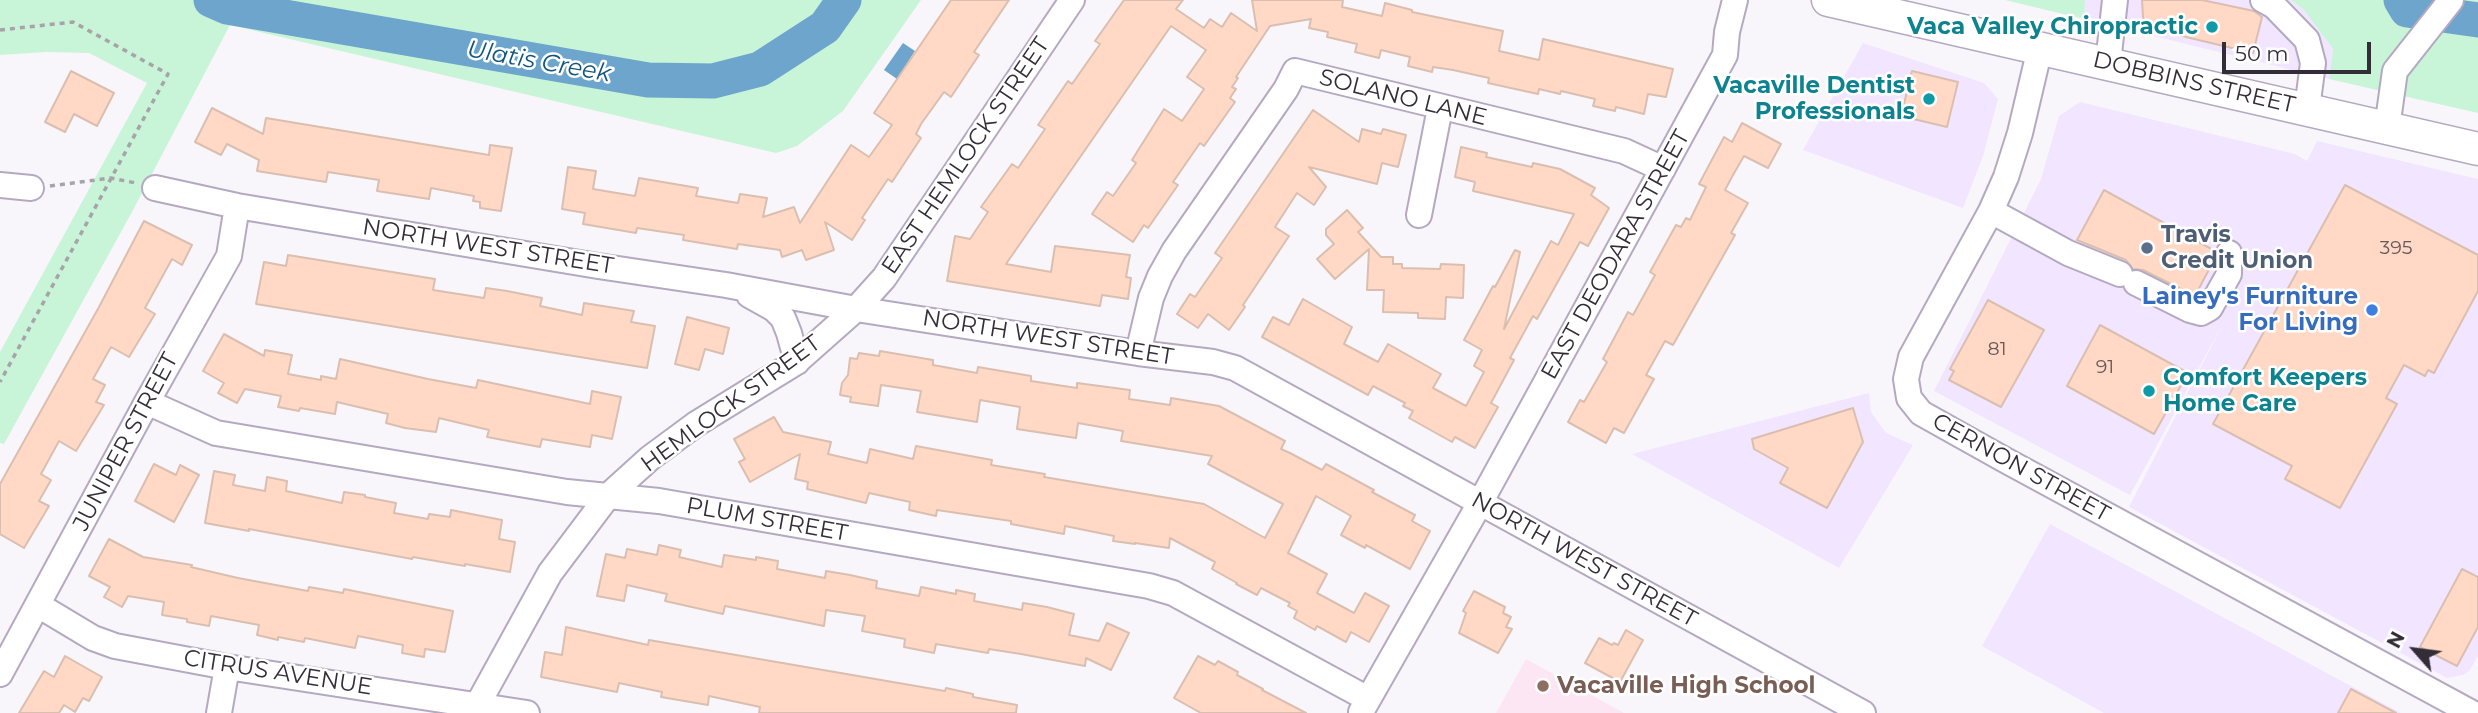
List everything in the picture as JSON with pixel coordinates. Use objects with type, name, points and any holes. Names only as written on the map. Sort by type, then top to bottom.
[{"type":"main road","name":"DOBBINS STREET","points":[[1828,0],[2478,149]]},
{"type":"street","name":"EAST HEMLOCK STREET","points":[[856,309],[884,278],[1072,0]]},
{"type":"street","name":"EAST DEODARA STREET","points":[[1364,706],[1480,503],[1725,55],[1727,32],[1735,0]]},
{"type":"street","points":[[2108,63],[2115,0]]},
{"type":"street","points":[[2263,0],[2274,6],[2307,40],[2313,63],[2307,109]]},
{"type":"street","points":[[2387,128],[2395,71],[2451,0]]},
{"type":"street","name":"CERNON STREET","points":[[2040,48],[2020,133],[2006,177],[1991,211],[1911,356],[1906,379],[1909,398],[1921,413],[2472,713]]},
{"type":"street","name":"SOLANO LANE","points":[[1138,354],[1151,298],[1164,268],[1295,71],[1624,151],[1663,169]]},
{"type":"street","points":[[1419,215],[1440,108]]},
{"type":"street","points":[[0,185],[31,188]]},
{"type":"street","name":"NORTH WEST STREET","points":[[155,188],[237,206],[726,285],[856,309],[1138,354],[1213,362],[1235,368],[1863,713]]},
{"type":"street","name":"JUNIPER STREET","points":[[0,674],[229,257],[237,206]]},
{"type":"street","points":[[1991,211],[2068,253],[2128,278],[2190,310],[2202,313],[2210,308],[2230,274],[2229,253]]},
{"type":"street","points":[[726,285],[774,309],[787,326],[797,362]]},
{"type":"street","name":"HEMLOCK STREET","points":[[476,708],[550,573],[608,496],[650,458],[696,424],[797,362],[856,309]]},
{"type":"street","name":"PLUM STREET","points":[[147,402],[216,433],[567,492],[659,501],[1149,586],[1173,593],[1364,706]]},
{"type":"street","name":"CITRUS AVENUE","points":[[38,605],[93,638],[115,646],[476,708],[527,713]]},
{"type":"street","points":[[219,713],[227,667]]},
{"type":"path","points":[[0,30],[73,22],[168,74],[0,382]]},
{"type":"path","points":[[31,188],[111,177]]},
{"type":"shaded area","points":[[2085,0],[2291,0],[2304,10],[2333,49],[2329,79],[2084,19]]},
{"type":"shaded area","points":[[1863,43],[1984,83],[1998,99],[1983,156],[1963,208],[1803,150]]},
{"type":"shaded area","points":[[2080,102],[2295,154],[2307,161],[2317,141],[2478,179],[2478,656],[2469,671],[2447,678],[2129,507],[2226,318],[2130,495],[1934,391],[2041,179],[2059,116]]},
{"type":"shaded area","points":[[1869,393],[1871,412],[1886,433],[1913,445],[1839,568],[1632,454]]},
{"type":"shaded area","points":[[2050,524],[2401,713],[2104,713],[1982,646]]},
{"type":"shaded area","name":"Vacaville High School","points":[[1526,659],[1624,713],[1496,713]]},
{"type":"green space","points":[[0,0],[921,0],[843,111],[797,146],[776,153],[230,25],[132,212],[4,444],[0,443],[0,352],[147,83],[89,53],[0,55]]},
{"type":"green space","points":[[2005,0],[2085,0],[2084,19]]},
{"type":"green space","points":[[2291,0],[2478,0],[2478,113],[2329,79],[2333,49],[2304,10]]},
{"type":"water","points":[[903,43],[915,51],[897,79],[884,70]]},
{"type":"building","points":[[951,0],[1009,0],[974,52],[979,55],[951,97],[944,92],[921,124],[916,134],[921,138],[892,182],[888,179],[862,218],[865,220],[852,240],[825,222],[834,250],[806,260],[802,250],[782,257],[780,250],[738,244],[737,249],[683,240],[684,235],[637,228],[636,233],[583,224],[585,213],[562,209],[568,167],[596,171],[593,189],[635,196],[639,178],[698,188],[696,196],[738,203],[740,194],[767,198],[763,217],[794,207],[800,223],[851,145],[869,157],[892,125],[874,113]]},
{"type":"building","points":[[1124,0],[1183,0],[1176,9],[1204,28],[1210,19],[1222,27],[1231,13],[1257,31],[1252,0],[1343,0],[1342,7],[1382,16],[1385,3],[1412,12],[1503,31],[1499,51],[1539,60],[1543,39],[1673,69],[1666,97],[1648,94],[1644,114],[1616,107],[1615,111],[1593,106],[1595,99],[1561,91],[1560,94],[1539,89],[1538,94],[1488,83],[1489,78],[1453,70],[1433,67],[1432,72],[1408,66],[1410,57],[1381,50],[1379,58],[1355,52],[1357,44],[1327,37],[1328,32],[1309,28],[1311,19],[1270,26],[1236,77],[1238,78],[1232,87],[1236,89],[1230,98],[1235,102],[1204,146],[1200,143],[1173,182],[1178,185],[1148,228],[1144,225],[1133,242],[1092,214],[1107,192],[1113,196],[1136,163],[1132,160],[1164,109],[1182,121],[1204,89],[1187,77],[1206,50],[1171,26],[1006,264],[1051,272],[1055,246],[1130,255],[1126,277],[1131,278],[1128,299],[1102,295],[1100,306],[947,281],[955,236],[970,239],[988,212],[981,207],[1012,164],[1018,168],[1045,129],[1038,125],[1068,81],[1072,84],[1100,44],[1095,41]]},
{"type":"building","name":"Vaca Valley Chiropractic","points":[[2142,0],[2202,0],[2254,11],[2262,17],[2253,53],[2165,32],[2163,26],[2147,28]]},
{"type":"building","points":[[71,71],[114,93],[97,126],[74,114],[65,132],[45,122]]},
{"type":"building","name":"Vacaville Dentist Professionals","points":[[1912,71],[1958,82],[1947,127],[1901,116]]},
{"type":"building","points":[[212,108],[263,134],[266,118],[489,155],[490,145],[512,148],[501,211],[480,208],[480,202],[473,201],[474,196],[431,188],[429,199],[377,191],[379,180],[328,172],[326,182],[257,171],[259,160],[227,144],[221,155],[195,142]]},
{"type":"building","points":[[1313,110],[1359,142],[1362,129],[1381,134],[1383,129],[1406,135],[1398,167],[1382,163],[1377,184],[1309,167],[1326,187],[1314,205],[1297,193],[1275,227],[1289,236],[1243,305],[1245,307],[1229,330],[1208,314],[1198,328],[1177,314],[1190,294],[1195,297],[1222,258],[1215,253]]},
{"type":"building","points":[[1742,123],[1781,144],[1768,168],[1744,156],[1725,190],[1748,203],[1731,233],[1735,235],[1673,345],[1665,341],[1646,375],[1654,379],[1624,433],[1614,428],[1606,443],[1568,422],[1580,400],[1584,402],[1607,362],[1603,359],[1628,312],[1633,315],[1655,275],[1650,272],[1676,225],[1681,227],[1686,218],[1690,220],[1706,187],[1699,184],[1724,137],[1732,142]]},
{"type":"building","points":[[1461,147],[1487,153],[1486,157],[1532,167],[1533,163],[1560,169],[1595,188],[1591,195],[1609,208],[1588,246],[1580,242],[1537,319],[1533,316],[1510,358],[1514,360],[1491,403],[1498,407],[1475,448],[1455,437],[1452,442],[1409,418],[1413,411],[1403,406],[1405,403],[1373,386],[1368,395],[1262,337],[1273,317],[1289,325],[1303,299],[1352,327],[1344,344],[1378,362],[1388,344],[1441,374],[1433,388],[1466,406],[1484,372],[1474,366],[1482,350],[1464,340],[1493,286],[1495,287],[1515,250],[1520,252],[1504,329],[1551,241],[1558,245],[1574,214],[1473,191],[1475,182],[1455,177]]},
{"type":"building","points":[[2345,185],[2478,255],[2478,291],[2434,373],[2428,370],[2425,376],[2404,365],[2386,398],[2397,404],[2340,508],[2285,479],[2292,466],[2213,424]]},
{"type":"building","name":"Travis Credit Union","points":[[2104,190],[2215,251],[2214,260],[2195,296],[2143,270],[2133,269],[2126,260],[2077,240]]},
{"type":"building","points":[[1347,210],[1363,228],[1358,232],[1381,257],[1393,257],[1393,264],[1402,264],[1402,268],[1440,269],[1441,264],[1464,265],[1463,298],[1446,297],[1445,319],[1418,318],[1418,313],[1383,312],[1384,290],[1367,290],[1369,249],[1335,279],[1317,259],[1334,244],[1326,235],[1326,229]]},
{"type":"building","points":[[144,221],[192,245],[182,265],[172,259],[145,308],[155,314],[129,357],[111,347],[93,379],[105,385],[96,402],[104,405],[76,451],[59,441],[41,474],[51,480],[39,501],[49,506],[24,548],[0,534],[0,484]]},
{"type":"building","points":[[288,255],[435,279],[433,290],[484,298],[486,288],[542,298],[540,306],[582,315],[584,303],[634,311],[631,322],[655,326],[647,368],[256,304],[264,262],[286,266]]},
{"type":"building","points":[[1988,300],[2044,330],[2001,407],[1949,380],[1954,371],[1950,369]]},
{"type":"building","points":[[687,317],[729,328],[723,354],[705,349],[699,370],[675,364]]},
{"type":"building","points":[[2100,325],[2188,373],[2154,434],[2067,386]]},
{"type":"building","points":[[224,334],[264,356],[265,350],[292,355],[288,374],[321,380],[321,376],[336,379],[340,359],[476,388],[478,380],[590,404],[592,391],[621,397],[612,439],[592,435],[590,447],[542,439],[540,447],[487,437],[489,430],[439,418],[436,432],[405,428],[386,423],[388,414],[337,402],[335,414],[300,408],[299,411],[278,407],[281,396],[245,389],[237,403],[218,393],[224,383],[203,371]]},
{"type":"building","points":[[880,351],[933,360],[933,365],[977,373],[978,367],[1031,376],[1031,381],[1077,388],[1077,383],[1130,390],[1129,399],[1170,405],[1171,398],[1219,406],[1285,441],[1281,449],[1322,470],[1326,464],[1374,490],[1372,492],[1415,515],[1412,521],[1430,531],[1410,569],[1341,535],[1351,516],[1316,496],[1288,553],[1327,574],[1317,593],[1354,613],[1365,593],[1389,606],[1369,642],[1351,632],[1346,642],[1317,626],[1315,630],[1294,618],[1297,611],[1288,606],[1290,603],[1261,588],[1257,595],[1236,584],[1212,569],[1215,562],[1170,538],[1169,548],[1113,541],[1114,536],[1065,526],[1064,534],[1011,524],[1011,521],[937,510],[936,516],[909,510],[910,502],[869,493],[866,503],[807,489],[808,482],[795,479],[800,454],[750,482],[739,462],[745,459],[734,439],[774,417],[783,432],[831,442],[828,454],[867,463],[870,449],[913,459],[916,446],[992,460],[991,465],[1045,474],[1044,477],[1204,504],[1265,538],[1283,504],[1208,464],[1212,456],[1121,441],[1123,431],[1078,423],[1076,438],[1017,429],[1020,407],[980,400],[977,422],[917,412],[921,391],[881,385],[878,406],[850,402],[851,397],[840,395],[842,383],[848,375],[850,358],[857,359],[859,353],[879,356]]},
{"type":"building","points":[[1853,408],[1863,442],[1827,508],[1780,483],[1788,468],[1754,449],[1752,439]]},
{"type":"building","points":[[154,464],[176,475],[180,465],[199,475],[174,522],[135,501]]},
{"type":"building","points":[[214,471],[235,475],[233,485],[265,491],[267,477],[287,481],[286,491],[342,503],[344,492],[365,495],[396,503],[394,513],[428,519],[429,514],[450,517],[451,510],[502,520],[499,539],[515,542],[510,572],[413,557],[412,559],[205,523]]},
{"type":"building","points":[[109,539],[143,557],[192,565],[191,567],[238,578],[308,591],[309,587],[343,593],[344,589],[453,611],[445,652],[425,649],[424,657],[402,653],[403,645],[358,636],[355,648],[305,638],[304,642],[278,637],[278,640],[257,635],[259,625],[211,616],[209,626],[187,622],[187,619],[162,615],[164,602],[128,596],[122,607],[104,597],[110,587],[89,576]]},
{"type":"building","points":[[659,545],[681,550],[679,557],[722,567],[724,555],[756,560],[756,557],[778,561],[777,569],[825,578],[826,571],[850,575],[877,581],[876,588],[919,596],[921,587],[956,594],[956,590],[975,594],[974,601],[1022,610],[1023,603],[1047,607],[1074,614],[1069,635],[1099,641],[1107,623],[1129,633],[1111,670],[1086,658],[1085,666],[989,649],[988,653],[936,644],[934,653],[904,647],[905,639],[862,631],[865,616],[826,610],[824,626],[725,606],[723,614],[665,601],[667,594],[627,585],[624,601],[597,596],[606,554],[625,558],[627,549],[657,555]]},
{"type":"building","points":[[2462,569],[2478,577],[2478,627],[2457,666],[2420,647]]},
{"type":"building","points":[[1474,591],[1505,607],[1503,613],[1511,617],[1506,627],[1512,629],[1498,653],[1459,633],[1466,613],[1463,611]]},
{"type":"building","points":[[566,627],[648,645],[649,640],[945,691],[946,688],[973,694],[973,697],[1017,705],[1016,713],[759,713],[760,707],[709,696],[708,705],[661,697],[662,692],[619,683],[617,692],[541,677],[545,652],[562,655]]},
{"type":"building","points":[[1626,630],[1643,640],[1620,682],[1585,663],[1599,638],[1618,645]]},
{"type":"building","points":[[65,656],[102,677],[89,701],[83,698],[75,712],[64,705],[59,713],[19,713],[44,671],[54,677]]},
{"type":"building","points":[[1198,656],[1215,665],[1218,661],[1262,690],[1306,713],[1201,713],[1174,698]]},
{"type":"building","points":[[2351,689],[2396,713],[2338,713]]},
{"type":"waterway","name":"Ulatis Creek","points":[[211,0],[227,7],[648,80],[713,81],[760,69],[825,27],[844,0]]},
{"type":"waterway","name":"Ulatis Creek","points":[[2401,0],[2407,10],[2478,20]]},
{"type":"place","name":"Vaca Valley Chiropractic","points":[[2212,27]]},
{"type":"place","name":"Vacaville Dentist Professionals","points":[[1929,99]]},
{"type":"place","name":"Travis Credit Union","points":[[2147,248]]},
{"type":"place","name":"Lainey's Furniture For Living","points":[[2372,310]]},
{"type":"place","name":"Comfort Keepers Home Care","points":[[2149,391]]},
{"type":"place","name":"Vacaville High School","points":[[1543,686]]}]
